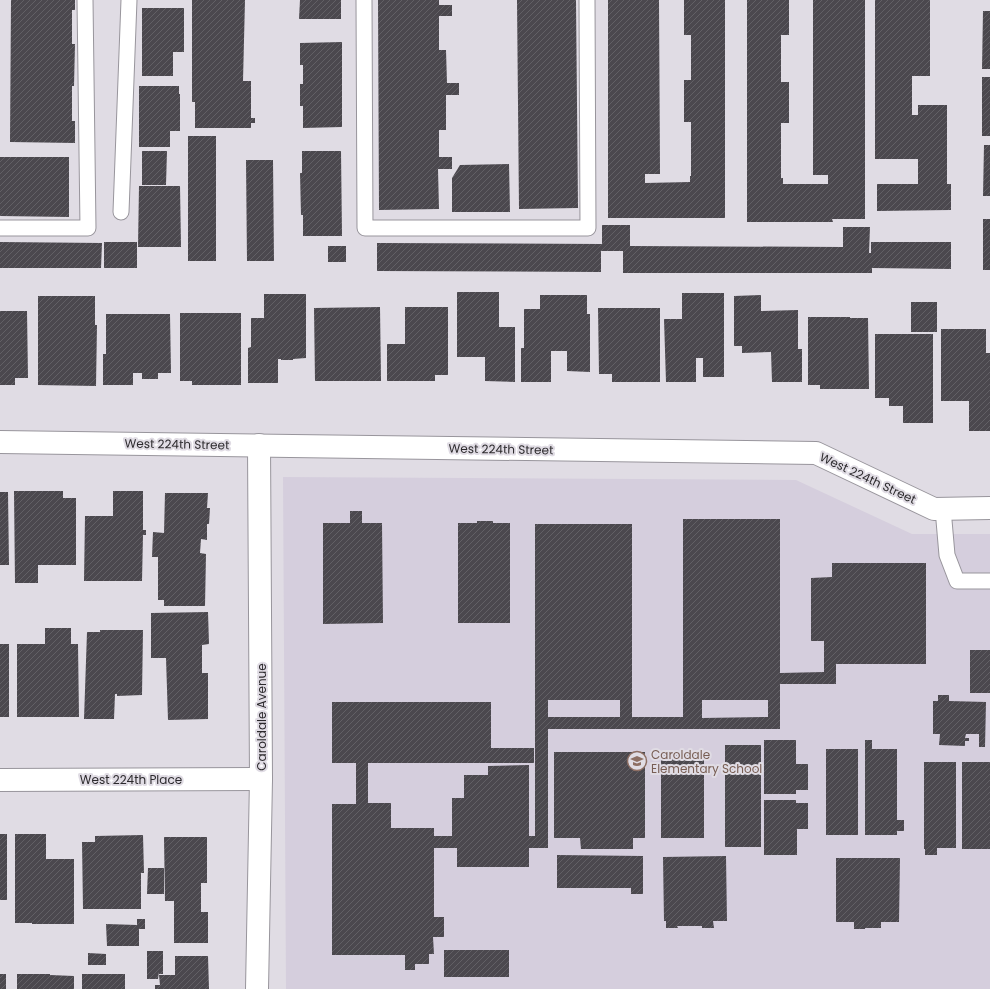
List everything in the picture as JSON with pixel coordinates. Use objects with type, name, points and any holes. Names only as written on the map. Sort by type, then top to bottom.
[{"type":"street","name":"West 224th Street","points":[[0,442],[816,453],[934,509],[990,508]]},
{"type":"street","name":"Caroldale Avenue","points":[[256,989],[261,779],[259,445]]},
{"type":"street","name":"West 224th Place","points":[[0,780],[261,779]]},
{"type":"lane","points":[[0,228],[88,228],[85,0]]},
{"type":"lane","points":[[121,212],[129,0]]},
{"type":"lane","points":[[364,0],[365,228],[588,228],[587,0]]},
{"type":"lane","points":[[943,509],[947,556],[957,581],[990,581]]},
{"type":"shaded area","name":"Caroldale Elementary School","points":[[283,477],[796,480],[912,534],[990,534],[990,989],[286,989]]},
{"type":"building","points":[[11,0],[75,0],[75,10],[72,10],[72,44],[75,44],[74,86],[72,86],[72,121],[75,121],[75,143],[10,142]]},
{"type":"building","points":[[192,0],[245,0],[243,81],[251,81],[251,118],[255,118],[255,123],[251,123],[251,128],[195,128],[195,102],[192,102]]},
{"type":"building","points":[[300,0],[341,0],[341,19],[299,19]]},
{"type":"building","points":[[378,0],[439,0],[439,5],[452,5],[452,16],[439,16],[439,50],[446,50],[447,83],[459,83],[459,95],[446,95],[446,130],[439,130],[439,157],[452,157],[452,169],[438,169],[439,209],[379,210]]},
{"type":"building","points":[[517,0],[576,0],[578,208],[519,209]]},
{"type":"building","points":[[608,0],[659,0],[660,174],[645,174],[645,183],[690,182],[691,122],[684,122],[684,80],[691,80],[691,35],[684,35],[684,0],[725,0],[725,218],[608,218]]},
{"type":"building","points":[[747,0],[789,0],[789,35],[781,35],[781,82],[789,82],[789,123],[781,123],[781,178],[783,178],[783,184],[828,184],[828,175],[813,175],[813,0],[865,0],[865,219],[832,219],[833,222],[747,222]]},
{"type":"building","points":[[875,0],[930,0],[930,76],[912,76],[912,115],[918,115],[918,105],[947,105],[947,184],[951,184],[951,210],[877,211],[877,184],[918,184],[918,159],[875,159]]},
{"type":"building","points":[[142,8],[184,8],[184,52],[173,52],[173,76],[142,76]]},
{"type":"building","points":[[983,11],[990,11],[990,69],[982,69]]},
{"type":"building","points":[[342,42],[342,127],[303,128],[303,106],[300,106],[300,84],[303,84],[303,65],[300,65],[300,43]]},
{"type":"building","points":[[982,77],[990,77],[990,136],[982,136]]},
{"type":"building","points":[[139,86],[179,86],[180,131],[170,131],[170,147],[139,147]]},
{"type":"building","points":[[188,136],[216,136],[216,261],[188,261]]},
{"type":"building","points":[[984,145],[990,145],[990,196],[983,196]]},
{"type":"building","points":[[142,151],[167,151],[166,185],[142,185]]},
{"type":"building","points":[[302,151],[341,151],[342,236],[303,236],[300,173],[302,173]]},
{"type":"building","points":[[0,157],[69,157],[69,217],[0,216]]},
{"type":"building","points":[[246,160],[273,160],[274,261],[247,261]]},
{"type":"building","points":[[509,164],[510,212],[452,212],[452,178],[460,165]]},
{"type":"building","points":[[139,186],[180,186],[181,247],[138,247]]},
{"type":"building","points":[[983,219],[990,219],[990,270],[983,270]]},
{"type":"building","points":[[602,225],[630,225],[630,246],[843,247],[843,227],[870,227],[869,253],[871,253],[871,242],[951,242],[951,269],[872,268],[872,273],[623,273],[623,251],[601,251],[601,272],[377,271],[377,243],[602,244]]},
{"type":"building","points":[[0,242],[102,243],[101,268],[0,268]]},
{"type":"building","points":[[104,242],[137,242],[137,268],[104,268]]},
{"type":"building","points":[[328,246],[346,246],[346,262],[328,262]]},
{"type":"building","points":[[457,292],[499,292],[499,327],[515,327],[515,382],[485,381],[485,357],[457,357]]},
{"type":"building","points":[[682,293],[724,293],[724,377],[703,377],[703,358],[696,358],[696,382],[666,382],[664,319],[682,319]]},
{"type":"building","points":[[264,294],[306,294],[306,358],[293,360],[278,359],[278,383],[248,383],[248,348],[251,347],[251,318],[264,318]]},
{"type":"building","points":[[540,295],[587,295],[587,314],[590,314],[590,372],[567,371],[567,351],[551,351],[551,382],[521,382],[521,348],[524,348],[524,309],[540,309]]},
{"type":"building","points":[[761,295],[761,311],[798,310],[798,349],[802,349],[802,382],[772,382],[771,352],[742,353],[742,346],[734,346],[734,296]]},
{"type":"building","points":[[38,296],[95,296],[95,325],[97,325],[96,386],[38,385]]},
{"type":"building","points":[[911,302],[937,302],[937,332],[911,332]]},
{"type":"building","points":[[380,307],[381,381],[315,381],[314,308]]},
{"type":"building","points":[[405,307],[448,307],[448,375],[435,375],[435,381],[387,381],[387,344],[405,344]]},
{"type":"building","points":[[598,308],[660,308],[660,382],[612,382],[612,374],[599,374]]},
{"type":"building","points":[[0,311],[27,311],[28,378],[15,378],[15,385],[0,385]]},
{"type":"building","points":[[180,313],[241,313],[241,385],[192,385],[192,381],[180,381]]},
{"type":"building","points":[[106,314],[170,314],[171,373],[158,373],[158,379],[142,379],[142,373],[133,373],[133,385],[103,385],[103,354],[106,354]]},
{"type":"building","points":[[808,317],[868,318],[869,389],[820,389],[820,385],[808,385]]},
{"type":"building","points":[[941,329],[986,329],[986,353],[990,353],[990,431],[969,431],[969,401],[941,401]]},
{"type":"building","points":[[875,334],[933,334],[933,423],[903,423],[903,406],[889,406],[889,398],[875,398]]},
{"type":"building","points":[[14,491],[63,491],[63,498],[76,498],[76,565],[38,565],[38,583],[15,583]]},
{"type":"building","points":[[113,491],[143,491],[143,530],[146,530],[146,535],[143,535],[142,581],[84,581],[85,516],[113,516]]},
{"type":"building","points":[[0,492],[8,492],[9,565],[0,565]]},
{"type":"building","points":[[165,493],[208,493],[207,508],[210,508],[209,524],[207,524],[207,540],[201,539],[200,553],[206,554],[205,606],[164,606],[164,600],[158,600],[158,557],[152,557],[153,532],[164,533]]},
{"type":"building","points":[[350,511],[362,511],[362,523],[382,523],[383,623],[323,624],[323,523],[350,523]]},
{"type":"building","points":[[683,519],[780,519],[780,673],[824,672],[824,641],[811,641],[811,578],[832,577],[832,563],[926,563],[926,664],[836,664],[836,684],[780,684],[780,729],[548,729],[548,848],[529,848],[529,867],[457,867],[457,848],[434,848],[434,917],[444,917],[444,937],[433,937],[434,954],[429,954],[429,964],[415,964],[415,970],[405,970],[405,955],[332,955],[332,804],[356,804],[356,763],[332,763],[332,702],[491,702],[491,748],[534,748],[534,763],[368,763],[368,803],[391,803],[391,828],[434,828],[434,836],[452,836],[452,798],[464,798],[464,775],[488,775],[488,766],[529,765],[529,836],[535,836],[535,524],[632,524],[632,717],[683,717]],"holes":[[[548,700],[620,700],[620,717],[548,717]],[[702,700],[768,700],[768,717],[702,718]]]},
{"type":"building","points":[[477,521],[510,523],[510,623],[458,623],[458,523],[477,523]]},
{"type":"building","points":[[208,612],[209,644],[202,645],[202,673],[208,673],[208,719],[168,720],[166,658],[151,658],[151,613]]},
{"type":"building","points":[[45,628],[71,628],[71,644],[78,644],[79,717],[17,717],[17,644],[45,644]]},
{"type":"building","points":[[100,630],[143,630],[142,695],[117,696],[117,694],[115,694],[114,719],[84,719],[87,632],[100,632]]},
{"type":"building","points":[[0,644],[9,644],[9,717],[0,717]]},
{"type":"building","points":[[970,650],[990,650],[990,693],[970,693]]},
{"type":"building","points":[[938,695],[949,695],[949,701],[986,702],[985,747],[979,747],[979,734],[966,734],[965,738],[969,738],[969,741],[965,741],[965,746],[939,745],[940,734],[933,734],[933,701],[938,701]]},
{"type":"building","points":[[764,740],[796,740],[796,764],[808,764],[808,790],[796,790],[796,794],[764,794]]},
{"type":"building","points":[[865,740],[872,740],[872,749],[897,749],[897,820],[904,820],[904,831],[897,831],[897,835],[865,835]]},
{"type":"building","points":[[725,745],[761,745],[761,847],[725,847]]},
{"type":"building","points":[[826,749],[858,749],[858,835],[826,835]]},
{"type":"building","points":[[554,752],[645,752],[645,838],[633,838],[633,849],[581,849],[580,838],[554,838]]},
{"type":"building","points":[[661,752],[704,752],[704,838],[661,838]]},
{"type":"building","points":[[924,762],[956,762],[956,848],[937,848],[937,855],[925,855],[924,849]]},
{"type":"building","points":[[962,762],[990,762],[990,849],[962,849]]},
{"type":"building","points":[[764,800],[796,800],[796,803],[808,803],[808,829],[797,829],[797,855],[764,855]]},
{"type":"building","points":[[0,834],[7,834],[7,900],[0,900]]},
{"type":"building","points":[[15,834],[46,834],[46,859],[74,859],[74,924],[15,923]]},
{"type":"building","points":[[143,835],[144,873],[141,873],[141,909],[83,909],[82,842],[95,842],[95,836]]},
{"type":"building","points":[[164,837],[207,837],[207,883],[201,883],[201,912],[208,912],[208,943],[174,943],[174,901],[165,901]]},
{"type":"building","points":[[557,855],[643,856],[643,894],[631,894],[631,888],[557,888]]},
{"type":"building","points":[[726,856],[727,921],[713,921],[714,928],[702,928],[702,926],[677,926],[678,928],[666,928],[666,921],[664,921],[663,857]]},
{"type":"building","points":[[836,858],[900,858],[899,922],[881,922],[881,928],[854,929],[854,922],[836,922]]},
{"type":"building","points":[[148,868],[164,868],[164,894],[147,894]]},
{"type":"building","points":[[137,919],[145,919],[145,929],[139,929],[139,946],[107,946],[106,924],[137,925]]},
{"type":"building","points":[[444,950],[509,950],[509,977],[444,977]]},
{"type":"building","points":[[147,951],[163,951],[163,974],[159,974],[159,972],[158,979],[147,979]]},
{"type":"building","points":[[88,953],[106,954],[106,965],[88,965]]},
{"type":"building","points":[[175,956],[208,956],[209,989],[155,989],[155,985],[160,985],[159,975],[175,975]]},
{"type":"building","points":[[0,974],[6,974],[6,989],[0,989]]},
{"type":"building","points":[[17,974],[74,976],[74,989],[17,989]]},
{"type":"building","points":[[82,974],[125,974],[125,989],[82,989]]},
{"type":"place","name":"Caroldale Elementary School","points":[[637,761]]}]
